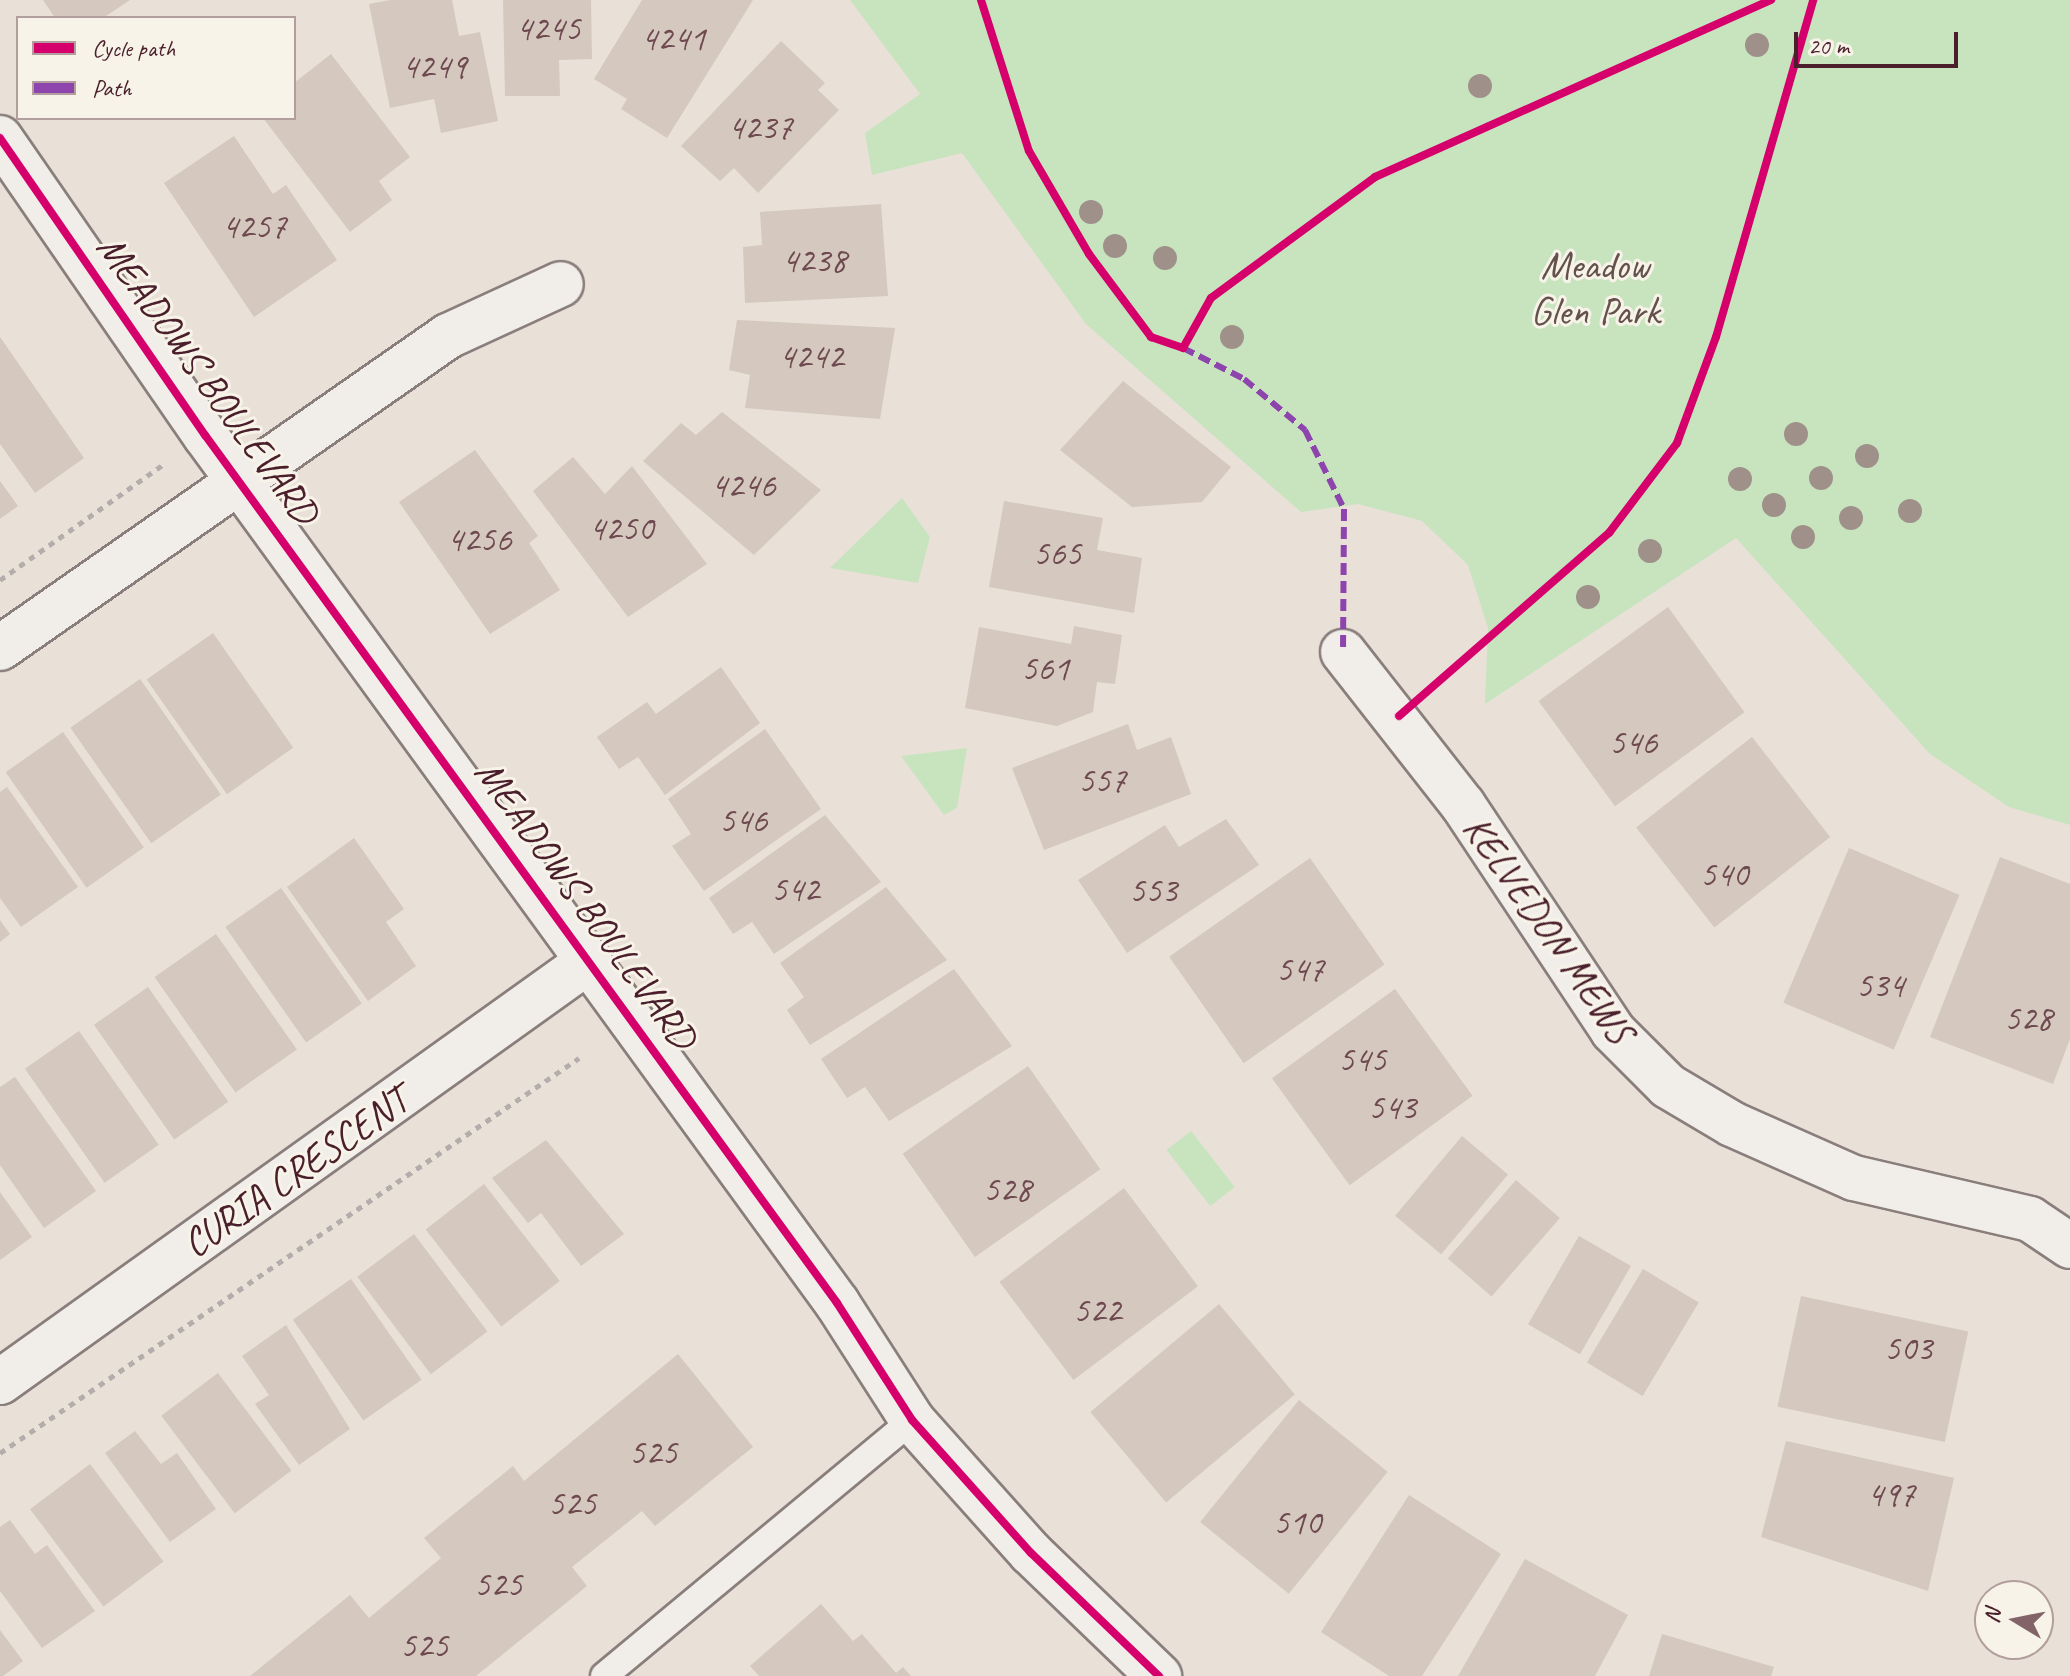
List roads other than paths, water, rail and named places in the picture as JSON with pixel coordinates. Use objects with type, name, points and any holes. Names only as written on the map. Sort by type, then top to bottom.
[{"type":"street","name":"MEADOWS BOULEVARD","points":[[0,138],[837,1303],[912,1420],[1031,1553],[1159,1676]]},
{"type":"street","points":[[0,648],[240,476],[448,336],[561,284]]},
{"type":"street","name":"KELVEDON MEWS","points":[[1343,652],[1454,792],[1613,1031],[1668,1086],[1732,1124],[1854,1178],[2030,1219],[2070,1246]]},
{"type":"street","name":"CURIA CRESCENT","points":[[0,1382],[589,961]]},
{"type":"lane","points":[[604,1676],[912,1420]]},
{"type":"park label","name":"Meadow Glen Park","points":[[1595,288]]}]
